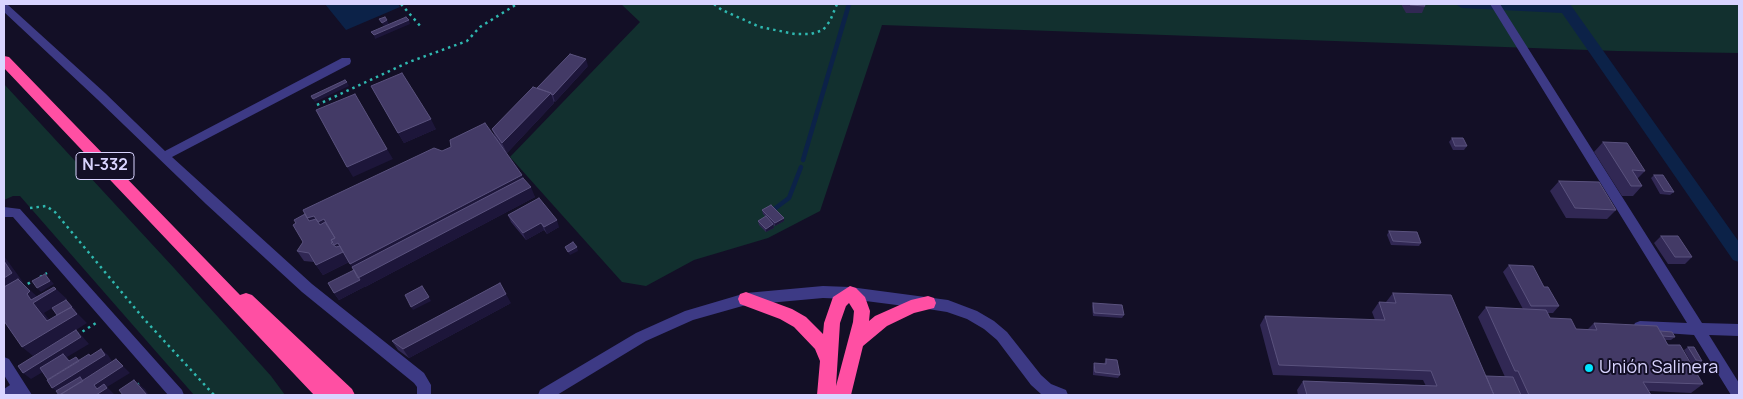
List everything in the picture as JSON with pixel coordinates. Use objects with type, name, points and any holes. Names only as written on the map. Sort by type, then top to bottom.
[{"type":"highway","name":"N-332","points":[[4,60],[325,395]]},
{"type":"highway","points":[[206,271],[231,286],[346,395]]},
{"type":"highway","points":[[826,395],[835,311],[839,302],[850,293],[859,302],[862,311],[861,322],[842,395]]},
{"type":"highway","points":[[746,299],[786,314],[800,322],[821,344],[829,361]]},
{"type":"highway","points":[[856,342],[881,321],[911,307],[928,303]]},
{"type":"highway","name":"N-332","points":[[284,354],[314,395]]},
{"type":"street","points":[[1495,4],[1739,395]]},
{"type":"street","points":[[4,7],[165,156],[210,201],[307,288],[419,378],[424,385],[424,395]]},
{"type":"street","points":[[165,156],[346,60]]},
{"type":"street","points":[[4,219],[10,212],[108,316],[177,395]]},
{"type":"street","points":[[545,395],[641,337],[668,324],[716,306],[746,299],[799,293],[850,293],[948,306],[972,315],[989,325],[1014,350],[1036,380],[1046,389],[1061,395]]},
{"type":"street","points":[[1627,326],[1739,330]]},
{"type":"street","points":[[4,363],[18,393]]},
{"type":"path","points":[[402,4],[422,28]]},
{"type":"path","points":[[317,105],[409,62],[467,41],[480,27],[517,4]]},
{"type":"path","points":[[714,4],[722,10],[760,26],[795,34],[811,34],[823,30],[830,21],[837,4]]},
{"type":"path","points":[[10,212],[38,206],[46,206],[55,212],[144,319],[214,395]]},
{"type":"path","points":[[18,290],[47,273]]},
{"type":"path","points":[[76,336],[108,316]]},
{"type":"path","points":[[135,386],[142,381]]},
{"type":"green space","points":[[621,4],[1739,4],[1739,53],[1617,51],[882,25],[820,211],[768,238],[694,260],[646,286],[622,282],[510,157],[640,22]]},
{"type":"green space","points":[[4,84],[174,268],[271,376],[285,395],[194,395],[20,196],[13,196],[4,200]]},
{"type":"water","points":[[325,4],[398,4],[400,7],[346,30]]},
{"type":"building","points":[[1424,4],[1425,6],[1410,5]]},
{"type":"building","points":[[385,17],[387,20],[382,23],[379,19]]},
{"type":"building","points":[[406,17],[409,20],[374,35],[371,32]]},
{"type":"building","points":[[570,54],[586,59],[553,95],[537,88]]},
{"type":"building","points":[[402,73],[431,119],[398,133],[371,86]]},
{"type":"building","points":[[345,80],[347,82],[313,99],[311,96]]},
{"type":"building","points":[[533,87],[551,93],[502,143],[492,129]]},
{"type":"building","points":[[355,94],[387,149],[347,167],[316,110]]},
{"type":"building","points":[[485,123],[522,175],[350,264],[338,243],[334,245],[331,240],[335,238],[324,219],[318,222],[314,216],[307,218],[303,210],[434,148],[442,151],[451,147],[450,140]]},
{"type":"building","points":[[1452,138],[1463,138],[1467,146],[1455,146]]},
{"type":"building","points":[[1603,142],[1627,143],[1645,171],[1632,170],[1642,186],[1631,186]]},
{"type":"building","points":[[1654,175],[1663,175],[1674,192],[1664,191]]},
{"type":"building","points":[[523,178],[531,187],[358,278],[352,267]]},
{"type":"building","points":[[1559,181],[1599,182],[1616,210],[1575,208]]},
{"type":"building","points":[[539,198],[557,220],[544,227],[541,223],[523,233],[508,215]]},
{"type":"building","points":[[771,205],[784,218],[775,223],[762,210]]},
{"type":"building","points":[[305,214],[309,221],[316,219],[320,225],[325,222],[335,238],[331,240],[333,242],[331,243],[336,247],[340,246],[343,252],[316,265],[309,253],[297,251],[303,242],[293,225],[296,223],[294,220]]},
{"type":"building","points":[[766,216],[773,224],[766,229],[758,221]]},
{"type":"building","points":[[1389,231],[1417,232],[1421,243],[1393,241]]},
{"type":"building","points":[[1661,236],[1678,236],[1692,257],[1675,257]]},
{"type":"building","points":[[573,242],[577,247],[568,252],[565,247]]},
{"type":"building","points":[[4,261],[12,273],[4,278]]},
{"type":"building","points":[[1509,265],[1533,266],[1544,287],[1548,287],[1559,306],[1531,306]]},
{"type":"building","points":[[354,270],[360,280],[334,293],[328,283]]},
{"type":"building","points":[[45,274],[50,281],[37,288],[32,281]]},
{"type":"building","points":[[18,279],[30,291],[27,294],[31,300],[54,287],[56,289],[33,303],[47,321],[71,307],[77,314],[22,347],[4,321],[4,287]]},
{"type":"building","points":[[500,283],[506,294],[403,349],[392,341]]},
{"type":"building","points":[[422,286],[429,297],[411,307],[405,295]]},
{"type":"building","points":[[1393,293],[1451,295],[1494,395],[1307,395],[1303,381],[1437,386],[1431,371],[1279,365],[1265,316],[1385,320],[1379,302],[1396,303]]},
{"type":"building","points":[[66,300],[72,307],[57,315],[52,308]]},
{"type":"building","points":[[1093,303],[1122,305],[1124,315],[1094,313]]},
{"type":"building","name":"Unión Salinera","points":[[1486,307],[1546,310],[1550,318],[1571,319],[1576,329],[1597,330],[1594,323],[1657,326],[1668,345],[1680,345],[1703,384],[1643,382],[1651,395],[1529,395],[1518,371],[1515,371]]},
{"type":"building","points":[[76,330],[81,337],[23,373],[18,366]]},
{"type":"building","points":[[1660,331],[1672,332],[1675,337],[1663,336]]},
{"type":"building","points":[[1688,347],[1694,347],[1702,361],[1696,360]]},
{"type":"building","points":[[101,349],[105,355],[52,388],[47,380],[89,354],[90,356]]},
{"type":"building","points":[[63,354],[69,361],[76,357],[79,361],[48,380],[40,368]]},
{"type":"building","points":[[116,359],[123,366],[94,385],[97,389],[104,384],[107,388],[96,395],[60,395]]},
{"type":"building","points":[[1106,359],[1117,360],[1120,375],[1095,372],[1094,363],[1106,364]]},
{"type":"building","points":[[1486,376],[1513,377],[1521,395],[1494,395]]},
{"type":"building","points":[[80,377],[83,381],[59,395],[56,391]]},
{"type":"building","points":[[134,380],[147,395],[123,395],[119,390]]},
{"type":"waterway","points":[[803,160],[849,4]]},
{"type":"waterway","points":[[1462,4],[1566,9]]},
{"type":"waterway","points":[[1563,4],[1566,9]]},
{"type":"waterway","points":[[1566,9],[1739,255]]},
{"type":"waterway","points":[[773,210],[789,198],[801,167]]},
{"type":"place","name":"Unión Salinera","points":[[1589,368]]}]
